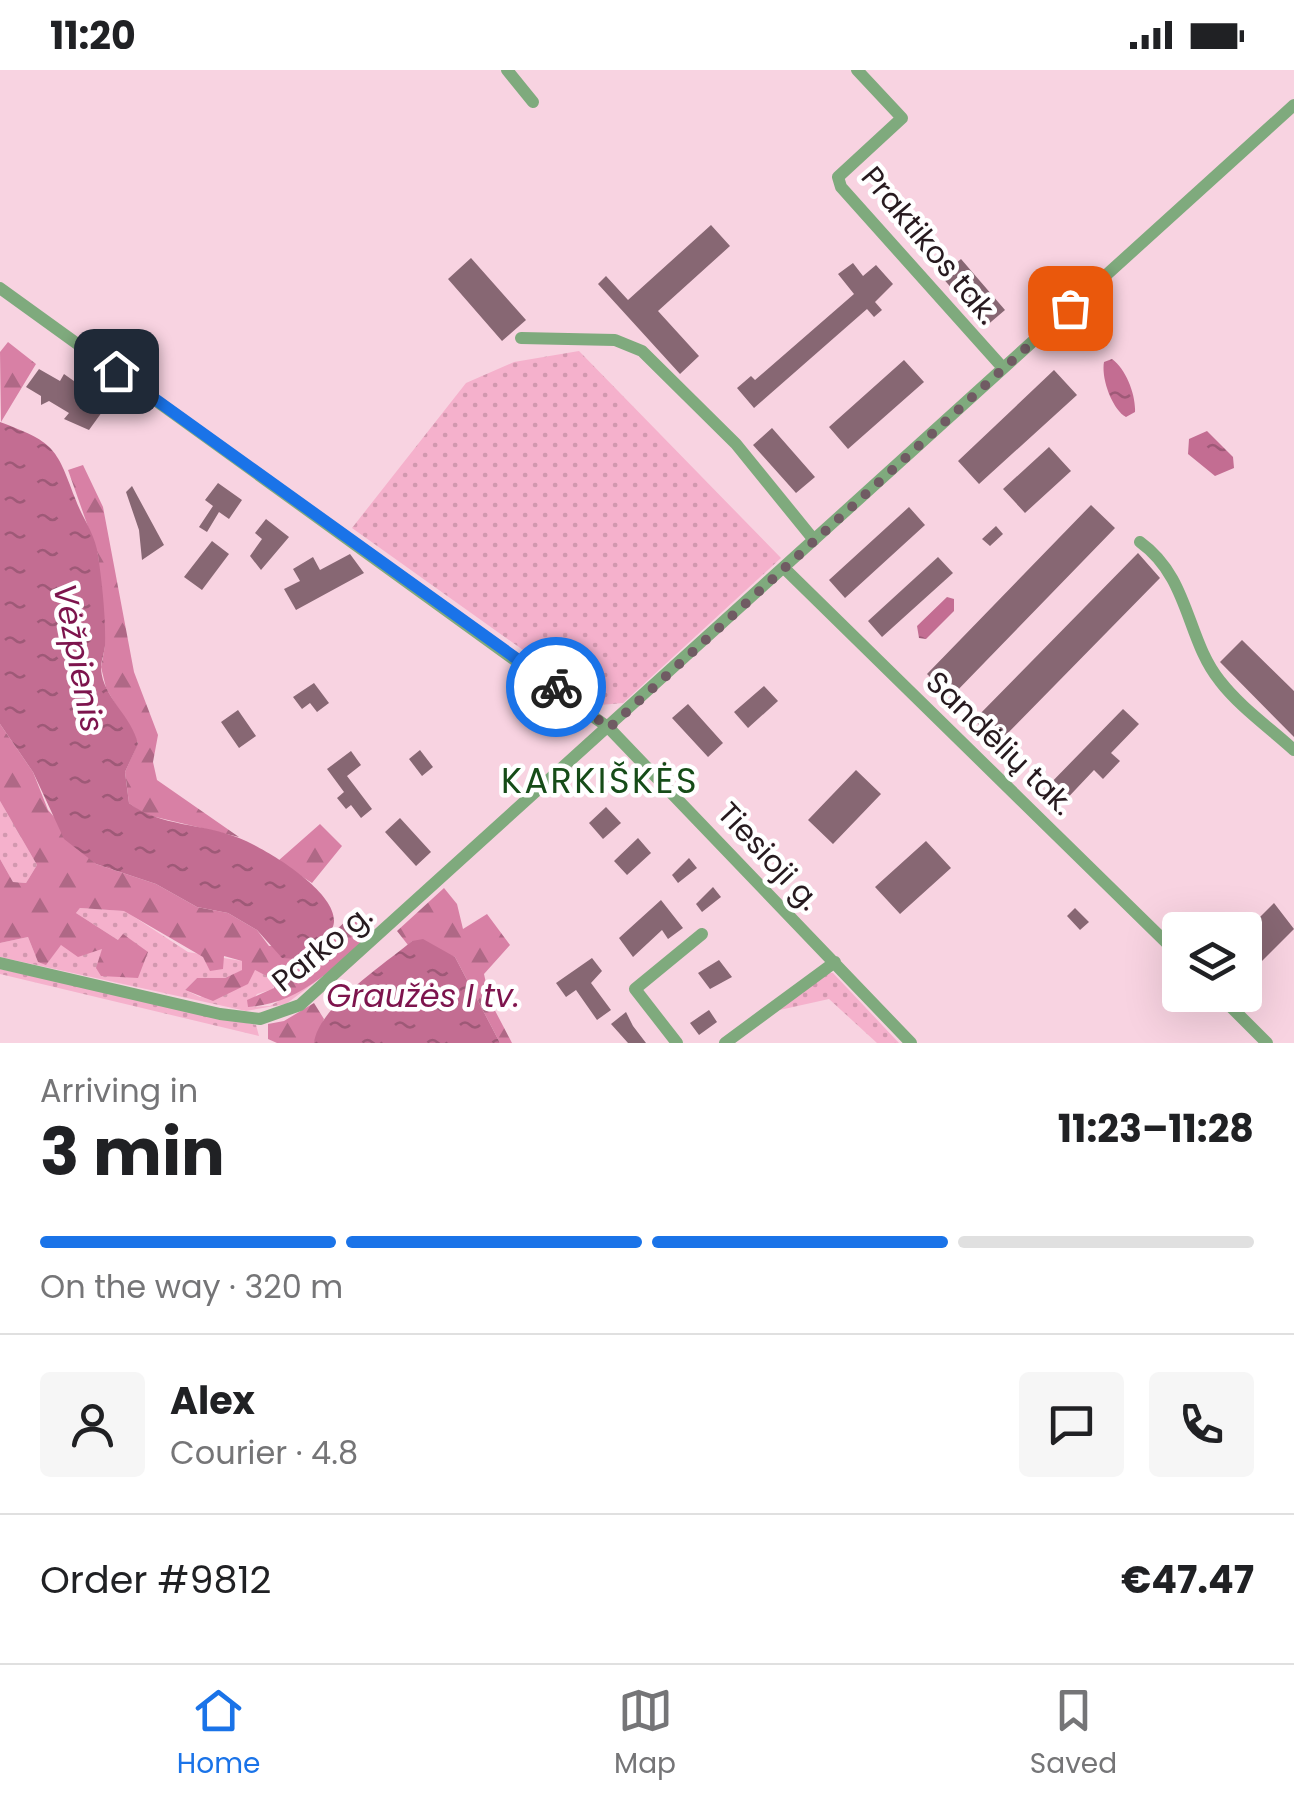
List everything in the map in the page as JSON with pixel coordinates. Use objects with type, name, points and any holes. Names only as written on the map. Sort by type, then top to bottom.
[{"type":"street","points":[[507,70],[533,102]]},
{"type":"street","name":"Praktikos tak.","points":[[857,70],[902,118],[838,178],[841,188],[1004,368]]},
{"type":"street","name":"Parko g.","points":[[0,964],[220,1014],[275,1016],[312,996],[1294,105]]},
{"type":"street","name":"Tiesioji g.","points":[[0,288],[609,728],[911,1043]]},
{"type":"street","points":[[520,338],[615,340],[642,350],[736,444],[814,540]]},
{"type":"street","points":[[1140,542],[1151,550],[1181,593],[1218,680],[1294,750]]},
{"type":"street","name":"Sandėlių tak.","points":[[784,568],[1162,938]]},
{"type":"street","points":[[677,1043],[635,989],[702,934]]},
{"type":"street","points":[[725,1043],[835,962]]},
{"type":"street","points":[[1236,1012],[1267,1043]]},
{"type":"shaded area","points":[[579,351],[781,558],[623,703],[600,705],[352,528],[466,383],[514,362]]},
{"type":"shaded area","points":[[0,801],[37,865],[26,883],[13,882],[0,859]]},
{"type":"shaded area","points":[[80,908],[125,911],[188,952],[242,961],[243,970],[225,978],[197,978],[185,990],[200,997],[255,970],[275,980],[273,989],[257,994],[249,1007],[270,1006],[330,971],[286,1004],[246,1011],[0,957],[0,943],[28,937],[38,962],[61,945],[103,948],[104,954],[118,940],[76,913]]},
{"type":"shaded area","points":[[0,969],[256,1025],[259,1036],[0,974]]},
{"type":"shaded area","points":[[826,973],[833,973],[899,1043],[877,1043],[829,999],[775,1011]]},
{"type":"green space","points":[[8,342],[36,364],[1,422],[0,352]]},
{"type":"green space","points":[[83,465],[103,507],[134,672],[158,735],[153,762],[157,780],[239,837],[143,814],[129,803],[125,772],[138,743],[106,688],[101,667],[105,646],[98,555],[68,470]]},
{"type":"green space","points":[[0,724],[33,772],[48,810],[96,864],[156,884],[197,907],[228,913],[257,930],[269,946],[321,943],[354,914],[372,933],[301,991],[248,1007],[247,1000],[274,988],[274,980],[255,970],[248,984],[213,1001],[185,990],[197,978],[225,978],[242,970],[242,961],[224,956],[223,969],[210,971],[203,957],[124,911],[80,908],[76,913],[118,940],[123,934],[148,952],[138,978],[101,976],[96,968],[102,949],[78,957],[61,945],[46,965],[38,962],[28,937],[0,943],[0,859],[13,882],[26,883],[37,865],[0,801]]},
{"type":"green space","points":[[320,824],[342,846],[312,883],[278,861]]},
{"type":"green space","points":[[444,888],[457,904],[463,929],[487,914],[510,945],[484,974],[490,1001],[512,1043],[500,1043],[455,957],[412,941],[408,945],[397,931]]},
{"type":"green space","points":[[314,1003],[324,1019],[314,1043],[277,1043],[268,1039],[268,1024],[284,1021]]},
{"type":"water","points":[[1112,359],[1126,376],[1134,398],[1135,412],[1126,417],[1116,407],[1106,384],[1104,362]]},
{"type":"water","name":"Vėžpienis","points":[[0,422],[42,441],[57,456],[94,540],[104,612],[103,679],[138,744],[125,772],[129,803],[168,821],[225,833],[251,843],[301,875],[328,903],[334,916],[329,934],[297,959],[282,958],[257,930],[228,913],[197,907],[156,884],[96,864],[64,839],[33,772],[0,724]]},
{"type":"water","points":[[1207,431],[1233,457],[1234,468],[1215,476],[1188,454],[1189,439]]},
{"type":"water","points":[[947,597],[954,599],[954,611],[926,639],[919,638],[917,626]]},
{"type":"water","name":"Graužės I tv.","points":[[423,939],[455,957],[500,1043],[314,1043],[318,1029],[340,1001],[412,941]]},
{"type":"building","points":[[711,225],[730,246],[658,311],[699,356],[680,374],[598,284],[606,276],[628,300]]},
{"type":"building","points":[[471,258],[526,320],[502,341],[448,279]]},
{"type":"building","points":[[961,259],[1005,310],[985,327],[941,276]]},
{"type":"building","points":[[853,263],[863,276],[876,265],[893,284],[875,302],[882,310],[874,317],[867,309],[754,408],[737,388],[751,376],[755,380],[854,294],[838,274]]},
{"type":"building","points":[[904,360],[924,382],[848,449],[829,427]]},
{"type":"building","points":[[39,369],[60,381],[64,374],[95,396],[90,404],[102,412],[89,430],[64,419],[69,413],[49,401],[41,405],[41,396],[26,387]]},
{"type":"building","points":[[1054,370],[1077,395],[979,484],[958,461]]},
{"type":"building","points":[[772,428],[815,477],[796,493],[753,445]]},
{"type":"building","points":[[1049,447],[1071,471],[1025,513],[1003,489]]},
{"type":"building","points":[[218,483],[242,500],[229,519],[219,512],[207,532],[199,527],[213,506],[205,500]]},
{"type":"building","points":[[132,486],[164,545],[142,560],[139,530],[126,492]]},
{"type":"building","points":[[1091,505],[1115,528],[951,697],[927,674]]},
{"type":"building","points":[[909,507],[925,525],[845,598],[829,580]]},
{"type":"building","points":[[266,519],[289,537],[261,570],[250,556],[262,539],[255,533]]},
{"type":"building","points":[[996,526],[1003,534],[990,546],[982,539]]},
{"type":"building","points":[[212,541],[229,554],[202,590],[184,577]]},
{"type":"building","points":[[1138,553],[1160,578],[998,743],[974,720]]},
{"type":"building","points":[[350,554],[364,573],[296,610],[284,589],[300,581],[293,569],[313,557],[320,570]]},
{"type":"building","points":[[938,557],[953,573],[882,637],[868,621]]},
{"type":"building","points":[[1242,640],[1294,691],[1294,737],[1220,662]]},
{"type":"building","points":[[314,683],[329,703],[317,712],[310,703],[302,709],[293,697]]},
{"type":"building","points":[[764,686],[778,701],[748,728],[734,712]]},
{"type":"building","points":[[688,704],[723,743],[708,757],[672,718]]},
{"type":"building","points":[[1123,709],[1139,724],[1111,753],[1120,761],[1103,779],[1094,770],[1059,807],[1043,791]]},
{"type":"building","points":[[238,710],[256,736],[239,748],[221,722]]},
{"type":"building","points":[[420,750],[433,767],[422,776],[409,759]]},
{"type":"building","points":[[351,751],[361,765],[347,776],[372,809],[361,818],[351,805],[346,809],[337,798],[344,792],[327,769]]},
{"type":"building","points":[[856,770],[881,794],[833,844],[808,820]]},
{"type":"building","points":[[606,807],[621,823],[603,839],[589,823]]},
{"type":"building","points":[[400,818],[431,852],[416,866],[385,832]]},
{"type":"building","points":[[638,838],[651,853],[627,875],[614,861]]},
{"type":"building","points":[[926,841],[951,868],[900,914],[875,887]]},
{"type":"building","points":[[689,858],[697,868],[678,883],[672,875]]},
{"type":"building","points":[[713,887],[721,897],[702,912],[696,904]]},
{"type":"building","points":[[661,900],[683,928],[668,939],[662,930],[633,957],[619,938]]},
{"type":"building","points":[[1274,903],[1294,929],[1262,961],[1262,915]]},
{"type":"building","points":[[1075,908],[1089,922],[1080,930],[1067,916]]},
{"type":"building","points":[[592,958],[602,971],[591,983],[611,1010],[597,1020],[576,990],[566,997],[556,983]]},
{"type":"building","points":[[719,960],[732,977],[710,989],[698,973]]},
{"type":"building","points":[[709,1010],[717,1022],[699,1035],[690,1023]]},
{"type":"building","points":[[626,1012],[646,1043],[628,1043],[611,1024]]},
{"type":"way so far","points":[[556,687],[609,728],[1070,308]]},
{"type":"district","name":"KARKIŠKĖS","points":[[600,780]]},
{"type":"route","points":[[116,371],[556,687]]}]
